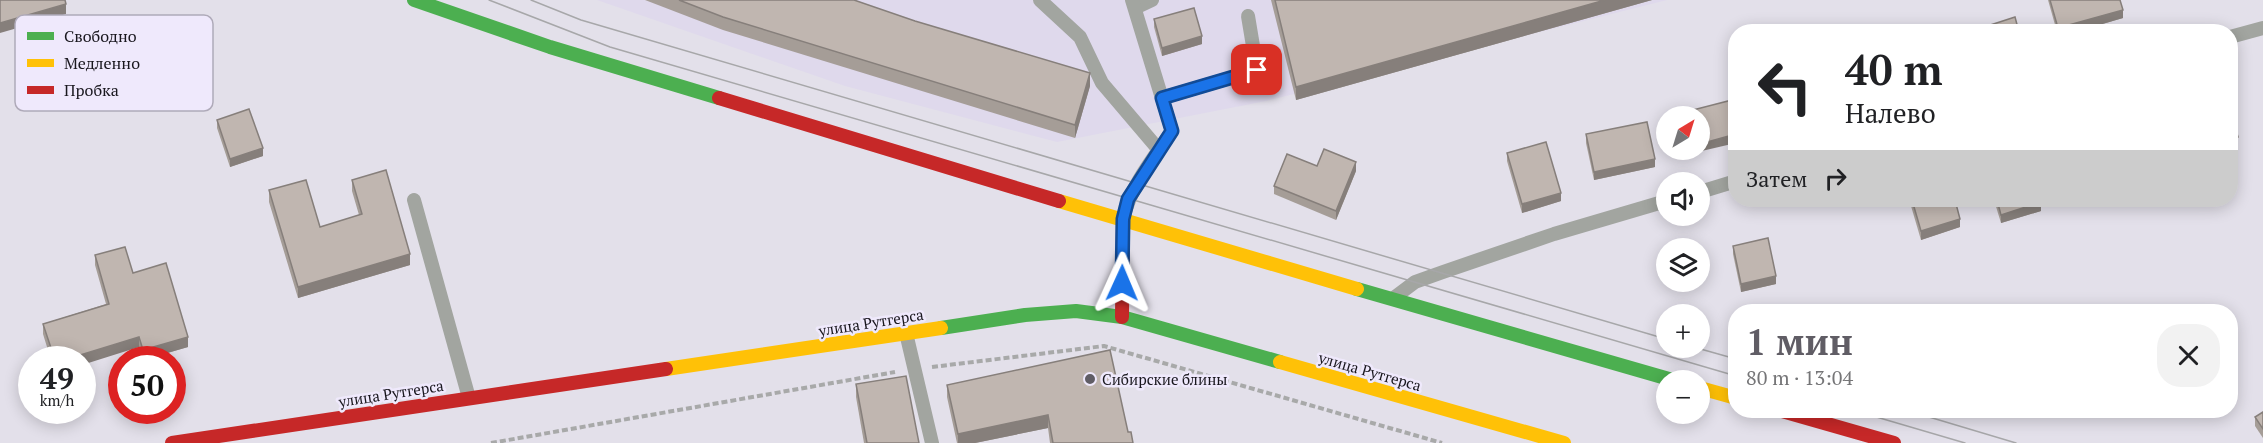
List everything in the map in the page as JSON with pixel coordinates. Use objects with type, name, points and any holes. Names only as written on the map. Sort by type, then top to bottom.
[{"type":"main road","points":[[414,0],[550,47],[1390,300],[1656,375]]},
{"type":"main road","points":[[1122,317],[1123,219]]},
{"type":"main road","name":"улица Рутгерса","points":[[172,443],[1025,315],[1076,311],[1122,317],[1564,443]]},
{"type":"main road","points":[[1710,391],[1728,396]]},
{"type":"main road","points":[[1806,418],[1894,443]]},
{"type":"lane","points":[[1040,0],[1080,37],[1102,83],[1159,150]]},
{"type":"lane","points":[[1123,219],[1128,199],[1172,131],[1135,3],[1152,0]]},
{"type":"lane","points":[[1162,98],[1257,70],[1248,16]]},
{"type":"lane","points":[[2238,35],[2263,28]]},
{"type":"lane","points":[[1710,189],[1728,183]]},
{"type":"lane","points":[[414,200],[469,398]]},
{"type":"lane","points":[[1390,300],[1415,282],[1554,234],[1656,204]]},
{"type":"lane","points":[[906,333],[932,443]]},
{"type":"path","points":[[491,443],[914,369],[1104,346],[1442,443]]},
{"type":"shaded area","points":[[597,0],[1667,0],[1266,101],[1057,142],[845,86]]},
{"type":"building","points":[[0,0],[65,0],[66,4],[28,15],[15,15],[15,19],[0,23]]},
{"type":"building","points":[[679,0],[854,0],[915,21],[1090,73],[1075,125],[723,17]]},
{"type":"building","points":[[1275,0],[1605,0],[1296,87]]},
{"type":"building","points":[[2050,0],[2120,0],[2123,10],[2072,24],[2057,24]]},
{"type":"building","points":[[1194,8],[1202,36],[1162,48],[1154,19]]},
{"type":"building","points":[[2015,17],[2017,24],[1993,24]]},
{"type":"building","points":[[1728,101],[1728,136],[1710,141],[1708,106]]},
{"type":"building","points":[[249,109],[263,148],[230,159],[217,120]]},
{"type":"building","points":[[1647,122],[1655,159],[1594,172],[1586,134]]},
{"type":"building","points":[[1546,142],[1561,193],[1522,204],[1507,153]]},
{"type":"building","points":[[1324,149],[1356,162],[1336,211],[1274,186],[1287,154],[1317,166]]},
{"type":"building","points":[[386,170],[410,254],[298,287],[269,190],[306,180],[320,227],[362,214],[352,180]]},
{"type":"building","points":[[1914,207],[1957,207],[1960,219],[1921,231]]},
{"type":"building","points":[[1999,207],[2026,207],[2001,215]]},
{"type":"building","points":[[1768,238],[1776,276],[1741,284],[1733,246]]},
{"type":"building","points":[[125,247],[133,273],[166,263],[188,337],[157,346],[142,346],[139,337],[96,350],[96,346],[50,346],[43,324],[109,304],[95,255]]},
{"type":"building","points":[[1110,350],[1128,432],[1131,432],[1133,443],[1053,443],[1048,415],[958,434],[947,385]]},
{"type":"building","points":[[906,376],[919,443],[867,443],[856,384]]},
{"type":"building","points":[[2263,412],[2263,429],[2255,417]]},
{"type":"tram line","points":[[489,0],[610,47],[1728,374]]},
{"type":"tram line","points":[[531,0],[581,20],[1656,336]]},
{"type":"tram line","points":[[1710,352],[1728,357]]},
{"type":"tram line","points":[[1880,418],[1965,443]]},
{"type":"tram line","points":[[1932,418],[2016,443]]},
{"type":"traffic: fast","points":[[414,0],[550,47],[719,98]]},
{"type":"traffic: fast","points":[[1357,289],[1656,375]]},
{"type":"traffic: fast","points":[[941,328],[1025,315],[1076,311],[1122,317],[1280,362]]},
{"type":"traffic: slow","points":[[1059,201],[1357,289]]},
{"type":"traffic: slow","points":[[666,369],[941,328]]},
{"type":"traffic: slow","points":[[1280,362],[1564,443]]},
{"type":"traffic: slow","points":[[1710,391],[1728,396]]},
{"type":"traffic: jam","points":[[719,98],[1059,201]]},
{"type":"traffic: jam","points":[[1122,317],[1123,219]]},
{"type":"traffic: jam","points":[[172,443],[666,369]]},
{"type":"traffic: jam","points":[[1806,418],[1894,443]]},
{"type":"place","name":"Сибирские блины","points":[[1090,379]]},
{"type":"route","points":[[1122,283],[1123,219],[1128,199],[1172,131],[1162,98],[1257,70]]}]
